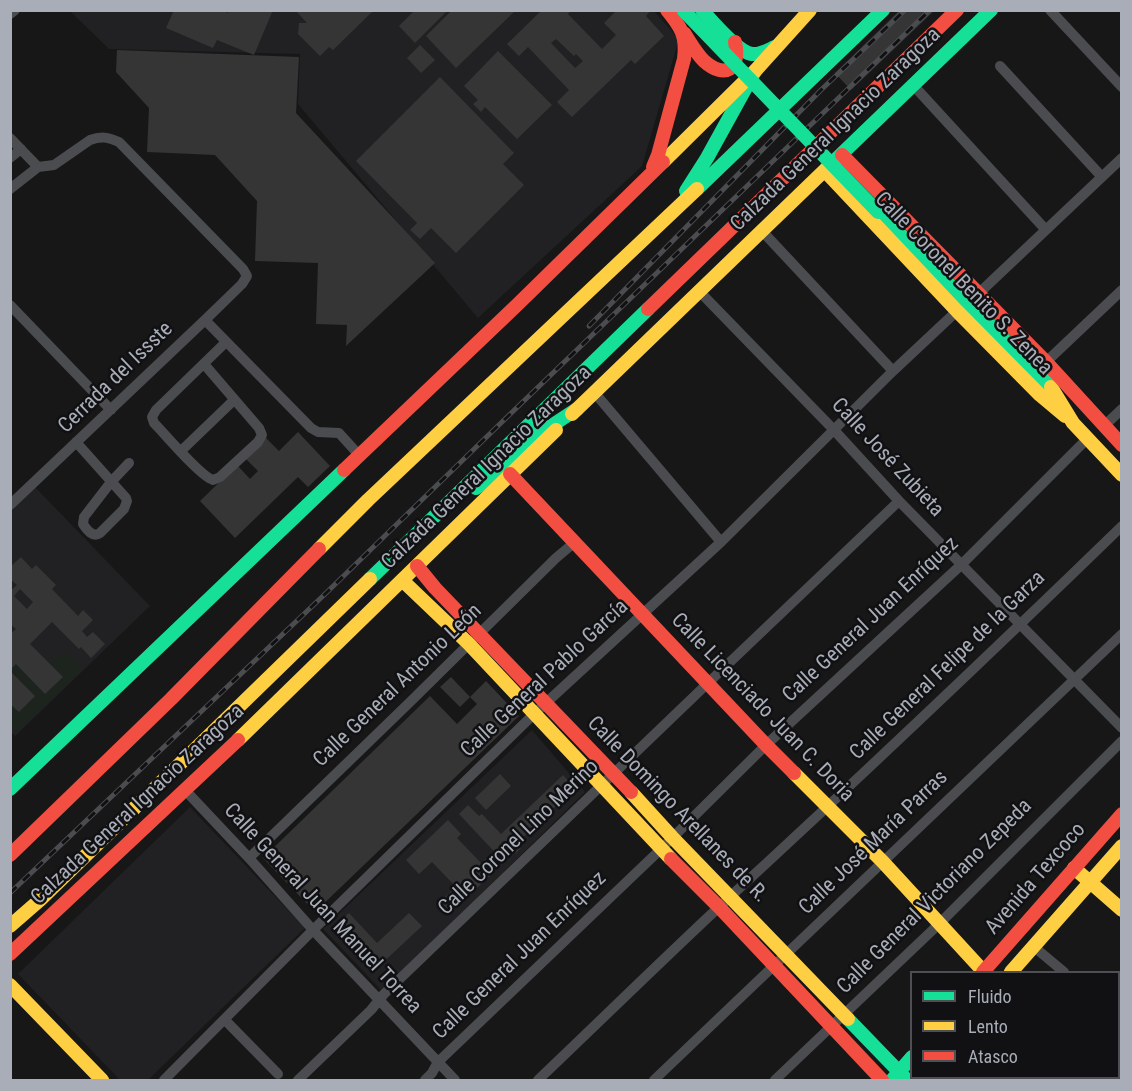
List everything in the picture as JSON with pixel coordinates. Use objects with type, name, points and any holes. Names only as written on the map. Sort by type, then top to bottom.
[{"type":"main road","points":[[667,10],[702,59],[710,66],[719,69],[732,68],[738,54],[735,42]]},
{"type":"main road","points":[[702,10],[745,51],[755,54],[780,44]]},
{"type":"main road","points":[[10,789],[517,305],[755,71],[810,10]]},
{"type":"main road","points":[[10,855],[171,699],[368,500],[883,10]]},
{"type":"main road","name":"Calzada General Ignacio Zaragoza","points":[[10,926],[41,899],[957,10]]},
{"type":"main road","name":"Calzada General Ignacio Zaragoza","points":[[10,954],[403,581],[594,392],[991,10]]},
{"type":"main road","name":"Calle Coronel Benito S. Zenea","points":[[683,11],[1050,386],[1073,423]]},
{"type":"main road","points":[[646,177],[658,155],[684,59],[684,41],[680,26]]},
{"type":"main road","points":[[670,215],[707,158],[755,71]]},
{"type":"main road","name":"Calle Coronel Benito S. Zenea","points":[[842,155],[1046,362],[1122,445]]},
{"type":"main road","name":"Calle Coronel Benito S. Zenea","points":[[825,171],[957,311],[1040,395],[1073,423],[1122,475]]},
{"type":"main road","points":[[855,202],[858,189],[868,184],[872,185]]},
{"type":"main road","name":"Calle Coronel Benito S. Zenea","points":[[1050,386],[1086,407]]},
{"type":"main road","points":[[428,522],[501,470],[536,436],[577,409]]},
{"type":"main road","name":"Calle Licenciado Juan C. Doria","points":[[510,474],[766,745],[883,862],[983,971]]},
{"type":"main road","name":"Calle Domingo Arellanes de R.","points":[[417,566],[535,713],[661,849],[719,907],[882,1080]]},
{"type":"main road","name":"Calle Domingo Arellanes de R.","points":[[403,581],[474,639],[546,704],[844,1014],[899,1078]]},
{"type":"main road","points":[[424,600],[435,588]]},
{"type":"main road","name":"Avenida Texcoco","points":[[985,971],[1122,814]]},
{"type":"main road","points":[[1099,840],[1119,853]]},
{"type":"main road","name":"Avenida Texcoco","points":[[1012,971],[1119,853]]},
{"type":"main road","points":[[1074,868],[1122,910]]},
{"type":"main road","points":[[10,936],[41,899]]},
{"type":"main road","points":[[1039,908],[1055,922]]},
{"type":"main road","points":[[10,985],[102,1080]]},
{"type":"main road","points":[[899,1078],[910,1060]]},
{"type":"street","points":[[10,14],[15,10]]},
{"type":"street","points":[[1050,10],[1122,87]]},
{"type":"street","points":[[1000,66],[1102,177]]},
{"type":"street","points":[[914,86],[1046,230]]},
{"type":"street","name":"Cerrada del Issste","points":[[10,505],[206,320],[247,276],[243,269],[119,142],[103,137],[96,138],[54,165],[39,167]]},
{"type":"street","points":[[10,138],[39,167],[10,189]]},
{"type":"street","points":[[10,158],[21,149]]},
{"type":"street","points":[[978,294],[1122,158]]},
{"type":"street","points":[[762,231],[894,371]]},
{"type":"street","points":[[1046,362],[1122,290]]},
{"type":"street","name":"Calle José Zubieta","points":[[699,291],[834,430],[899,501],[1122,728]]},
{"type":"street","points":[[10,305],[111,410]]},
{"type":"street","name":"Calle General Pablo García","points":[[164,1080],[313,930],[535,713],[721,542],[957,311]]},
{"type":"street","points":[[206,320],[311,428],[318,432],[339,433],[359,455]]},
{"type":"street","points":[[204,364],[262,435],[258,442],[220,477],[213,480],[206,477],[154,423],[152,417],[156,410],[226,342]]},
{"type":"street","points":[[594,392],[721,542]]},
{"type":"street","points":[[181,451],[234,400]]},
{"type":"street","points":[[1104,426],[1122,409]]},
{"type":"street","name":"Calle General Juan Enríquez","points":[[425,1080],[438,1062],[661,849],[766,745],[961,565],[1087,439]]},
{"type":"street","points":[[76,442],[111,482],[126,498],[127,503],[124,509],[100,532],[93,534],[83,524],[84,517],[111,482],[129,463]]},
{"type":"street","name":"Calle Coronel Lino Merino","points":[[298,1080],[371,1010],[378,999],[899,501]]},
{"type":"street","name":"Calle General Felipe de la Garza","points":[[538,1080],[719,907],[1021,625],[1122,526]]},
{"type":"street","name":"Calle General Antonio León","points":[[249,858],[575,542]]},
{"type":"street","name":"Calle José María Parras","points":[[654,1080],[1122,634]]},
{"type":"street","name":"Calle General Victoriano Zepeda","points":[[775,1080],[1122,741]]},
{"type":"street","name":"Calle General Juan Manuel Torrea","points":[[185,790],[455,1080]]},
{"type":"street","points":[[1033,946],[1063,971]]},
{"type":"street","points":[[225,1020],[278,1074]]},
{"type":"shaded area","points":[[653,10],[679,39],[642,166],[478,318],[298,104],[300,54],[109,49],[70,11]]},
{"type":"shaded area","points":[[35,487],[150,606],[15,736],[11,732],[11,510]]},
{"type":"shaded area","points":[[63,650],[82,669],[16,733],[11,728],[10,704],[19,712],[35,696],[11,670],[16,664],[45,694],[63,677],[50,664]]},
{"type":"shaded area","points":[[532,730],[585,792],[382,991],[323,929]]},
{"type":"shaded area","points":[[190,807],[305,928],[148,1080],[120,1080],[18,974]]},
{"type":"building","points":[[174,10],[222,10],[228,13],[229,10],[273,10],[254,55],[217,40],[213,48],[166,28]]},
{"type":"building","points":[[295,10],[374,10],[333,50],[329,47],[320,56],[298,34],[299,23],[307,23]]},
{"type":"building","points":[[415,10],[448,10],[415,43],[399,26]]},
{"type":"building","points":[[452,10],[516,10],[456,68],[426,36]]},
{"type":"building","points":[[542,10],[571,10],[568,14],[602,49],[616,35],[604,23],[617,10],[651,10],[646,16],[664,36],[635,64],[631,60],[572,117],[557,102],[569,90],[528,47],[519,56],[507,44]],"holes":[[[556,39],[574,56],[576,54],[583,61],[575,68],[551,43]]]},
{"type":"building","points":[[900,10],[935,10],[851,90],[835,73]]},
{"type":"building","points":[[420,45],[435,60],[421,73],[407,58]]},
{"type":"building","points":[[117,50],[299,57],[296,113],[435,263],[346,346],[347,325],[316,324],[318,263],[255,261],[257,201],[215,155],[147,152],[149,108],[116,72]]},
{"type":"building","points":[[498,51],[552,105],[517,139],[485,107],[481,112],[473,104],[478,100],[464,86]]},
{"type":"building","points":[[440,77],[514,153],[503,164],[524,185],[456,253],[431,228],[420,239],[410,230],[417,223],[356,161]]},
{"type":"building","points":[[298,432],[330,466],[308,487],[298,477],[235,538],[200,501],[237,465],[250,479],[258,471],[245,458],[266,438],[279,451]]},
{"type":"building","points":[[21,557],[32,569],[36,565],[56,585],[52,589],[78,616],[83,610],[93,620],[82,631],[87,637],[93,632],[105,644],[91,658],[52,622],[30,644],[63,677],[45,694],[16,664],[10,670],[10,634],[16,629],[10,624],[10,591],[17,585],[10,579],[10,567]],"holes":[[[20,589],[33,602],[27,609],[14,596]]]},
{"type":"building","points":[[10,671],[35,696],[19,712],[10,704]]},
{"type":"building","points":[[451,677],[470,697],[460,707],[440,687]]},
{"type":"building","points":[[486,681],[519,716],[315,912],[263,858],[430,696],[457,724],[477,704],[470,697]]},
{"type":"building","points":[[500,774],[511,786],[486,810],[475,798]]},
{"type":"building","points":[[563,775],[575,788],[516,844],[521,848],[504,862],[459,814],[468,805],[479,816],[482,814],[501,834]]},
{"type":"building","points":[[448,820],[461,834],[457,838],[481,863],[485,859],[496,870],[449,914],[438,903],[456,887],[432,862],[419,874],[406,860]]},
{"type":"building","points":[[349,913],[377,943],[409,913],[422,926],[377,968],[338,923]]},
{"type":"railway","points":[[589,326],[821,90],[905,10]]},
{"type":"railway","points":[[10,893],[324,595],[930,10]]},
{"type":"traffic: fast","points":[[702,10],[746,52],[758,54],[775,47]]},
{"type":"traffic: fast","points":[[697,189],[883,10]]},
{"type":"traffic: fast","points":[[826,169],[991,10]]},
{"type":"traffic: fast","points":[[684,11],[878,212]]},
{"type":"traffic: fast","points":[[686,191],[755,71]]},
{"type":"traffic: fast","points":[[878,212],[1051,387]]},
{"type":"traffic: fast","points":[[370,579],[648,309]]},
{"type":"traffic: fast","points":[[476,488],[501,470],[536,436],[577,409]]},
{"type":"traffic: fast","points":[[10,789],[344,470]]},
{"type":"traffic: fast","points":[[848,1019],[907,1080]]},
{"type":"traffic: fast","points":[[892,1080],[910,1059]]},
{"type":"traffic: slow","points":[[663,162],[755,71],[810,10]]},
{"type":"traffic: slow","points":[[572,414],[826,169]]},
{"type":"traffic: slow","points":[[825,171],[957,311],[1040,395],[1065,416]]},
{"type":"traffic: slow","points":[[319,549],[697,189]]},
{"type":"traffic: slow","points":[[1051,387],[1073,423],[1122,475]]},
{"type":"traffic: slow","points":[[238,740],[556,430]]},
{"type":"traffic: slow","points":[[10,926],[41,899],[370,579]]},
{"type":"traffic: slow","points":[[403,581],[469,644],[671,859]]},
{"type":"traffic: slow","points":[[794,773],[883,862],[983,971]]},
{"type":"traffic: slow","points":[[631,792],[848,1019]]},
{"type":"traffic: slow","points":[[1012,971],[1122,846]]},
{"type":"traffic: slow","points":[[1074,868],[1122,910]]},
{"type":"traffic: slow","points":[[10,985],[102,1080]]},
{"type":"traffic: jam","points":[[653,167],[684,59],[685,44],[682,32],[667,10]]},
{"type":"traffic: jam","points":[[648,309],[957,10]]},
{"type":"traffic: jam","points":[[684,33],[704,61],[719,70],[730,69],[733,65],[736,59],[735,42]]},
{"type":"traffic: jam","points":[[842,155],[1046,362],[1122,445]]},
{"type":"traffic: jam","points":[[344,470],[663,162]]},
{"type":"traffic: jam","points":[[510,474],[794,773]]},
{"type":"traffic: jam","points":[[10,855],[171,699],[319,549]]},
{"type":"traffic: jam","points":[[417,566],[435,588],[631,792]]},
{"type":"traffic: jam","points":[[10,954],[238,740]]},
{"type":"traffic: jam","points":[[984,971],[1122,814]]},
{"type":"traffic: jam","points":[[671,859],[882,1080]]}]
